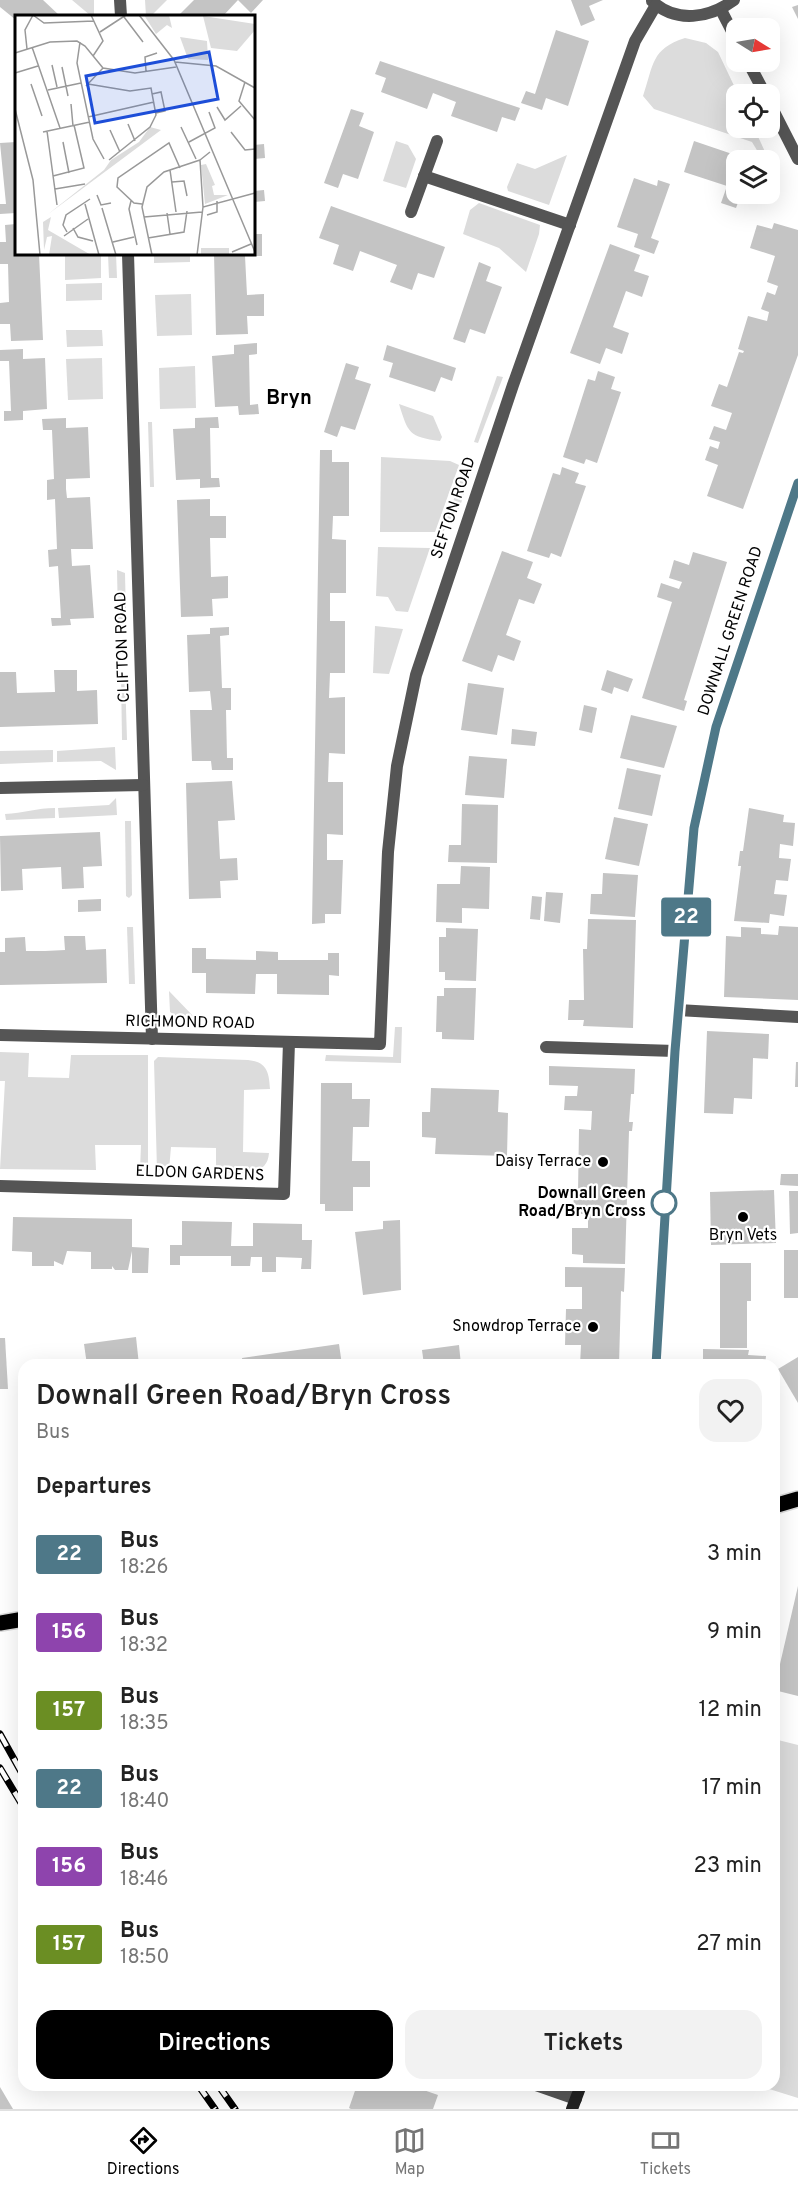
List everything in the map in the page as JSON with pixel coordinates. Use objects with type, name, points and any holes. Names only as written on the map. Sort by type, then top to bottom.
[{"type":"main road","name":"DOWNALL GREEN ROAD","points":[[656,1359],[675,1051],[694,828],[716,727],[795,501],[798,483]]},
{"type":"main road","points":[[780,1504],[798,1498]]},
{"type":"main road","points":[[0,1623],[18,1620]]},
{"type":"street","points":[[120,0],[121,15]]},
{"type":"street","points":[[653,2],[671,13],[688,17],[705,16],[721,10],[735,0]]},
{"type":"street","name":"SEFTON ROAD","points":[[380,1044],[388,852],[397,766],[416,675],[513,385],[635,41],[653,2]]},
{"type":"street","points":[[721,10],[726,20]]},
{"type":"street","points":[[780,124],[798,159]]},
{"type":"street","points":[[411,212],[437,141]]},
{"type":"street","points":[[424,176],[570,225]]},
{"type":"street","name":"CLIFTON ROAD","points":[[128,255],[152,1039]]},
{"type":"street","points":[[0,788],[144,785]]},
{"type":"street","points":[[678,1010],[798,1017]]},
{"type":"street","name":"RICHMOND ROAD","points":[[0,1035],[380,1044]]},
{"type":"street","name":"ELDON GARDENS","points":[[0,1186],[284,1194],[290,1042]]},
{"type":"street","points":[[546,1047],[675,1051]]},
{"type":"street","points":[[548,2091],[574,2104]]},
{"type":"shaded area","points":[[72,0],[94,0],[94,15],[90,15]]},
{"type":"shaded area","points":[[145,0],[167,0],[152,15],[146,15]]},
{"type":"shaded area","points":[[685,38],[706,43],[718,52],[733,84],[726,84],[726,133],[654,109],[643,96],[655,59],[674,42]]},
{"type":"shaded area","points":[[740,138],[759,138],[764,150],[757,150],[752,142]]},
{"type":"shaded area","points":[[396,141],[408,145],[416,159],[406,188],[383,181]]},
{"type":"shaded area","points":[[567,155],[549,205],[508,191],[507,187],[517,163],[535,169]]},
{"type":"shaded area","points":[[479,203],[540,225],[526,272],[499,248],[463,234],[470,210]]},
{"type":"shaded area","points":[[65,255],[101,255],[101,278],[65,280]]},
{"type":"shaded area","points":[[108,255],[116,255],[117,278],[109,278]]},
{"type":"shaded area","points":[[154,255],[190,255],[190,262],[154,263]]},
{"type":"shaded area","points":[[102,283],[102,300],[66,301],[66,284]]},
{"type":"shaded area","points":[[191,294],[192,335],[157,336],[155,295]]},
{"type":"shaded area","points":[[66,330],[102,330],[103,346],[67,347]]},
{"type":"shaded area","points":[[102,358],[103,399],[68,400],[66,359]]},
{"type":"shaded area","points":[[195,366],[196,408],[160,409],[159,368]]},
{"type":"shaded area","points":[[497,376],[503,377],[478,443],[474,442]]},
{"type":"shaded area","points":[[399,404],[433,416],[442,437],[440,441],[422,438],[411,432]]},
{"type":"shaded area","points":[[148,422],[152,422],[154,487],[150,487]]},
{"type":"shaded area","points":[[381,457],[450,461],[459,465],[435,532],[380,532]]},
{"type":"shaded area","points":[[465,468],[466,484],[458,511],[442,532]]},
{"type":"shaded area","points":[[378,547],[430,548],[408,612],[396,611],[388,597],[376,596]]},
{"type":"shaded area","points":[[117,570],[125,573],[126,619],[118,619]]},
{"type":"shaded area","points":[[375,626],[403,629],[389,674],[373,673]]},
{"type":"shaded area","points":[[121,676],[125,676],[127,740],[122,740]]},
{"type":"shaded area","points":[[115,747],[116,770],[101,761],[57,762],[57,751]]},
{"type":"shaded area","points":[[53,750],[53,762],[0,764],[0,751]]},
{"type":"shaded area","points":[[116,798],[117,815],[59,818],[58,808],[109,805]]},
{"type":"shaded area","points":[[55,808],[55,818],[6,820],[5,814]]},
{"type":"shaded area","points":[[125,821],[131,821],[132,895],[129,898],[126,896]]},
{"type":"shaded area","points":[[127,927],[133,927],[135,984],[129,984]]},
{"type":"shaded area","points":[[169,991],[195,1018],[200,1019],[200,1023],[182,1020],[170,1012]]},
{"type":"shaded area","points":[[395,1027],[402,1027],[401,1063],[325,1061],[326,1055],[393,1057]]},
{"type":"shaded area","points":[[0,1052],[29,1053],[28,1077],[69,1078],[71,1055],[148,1055],[148,1171],[140,1170],[141,1145],[95,1145],[96,1170],[0,1169],[5,1081],[0,1081]]},
{"type":"shaded area","points":[[158,1057],[248,1060],[259,1063],[266,1069],[270,1089],[244,1090],[243,1152],[269,1153],[263,1167],[249,1173],[216,1172],[216,1148],[171,1147],[169,1170],[157,1170],[154,1061]]},
{"type":"shaded area","points":[[780,1740],[798,1745],[798,2098],[775,2091],[780,2091]]},
{"type":"building","points":[[0,0],[43,0],[59,15],[15,15],[15,19],[0,7]]},
{"type":"building","points":[[194,0],[238,0],[224,15],[179,15]]},
{"type":"building","points":[[238,0],[263,0],[251,13]]},
{"type":"building","points":[[571,0],[603,0],[589,6],[595,20],[581,26]]},
{"type":"building","points":[[798,5],[798,19],[792,7]]},
{"type":"building","points":[[556,30],[589,41],[568,106],[546,98],[542,110],[521,103],[526,91],[535,94]]},
{"type":"building","points":[[380,61],[520,108],[515,121],[502,117],[497,132],[451,116],[456,102],[433,93],[427,109],[381,92],[386,78],[375,74]]},
{"type":"building","points":[[351,109],[364,113],[359,126],[374,132],[358,179],[343,174],[338,188],[324,183]]},
{"type":"building","points":[[694,141],[726,152],[726,186],[684,172]]},
{"type":"building","points":[[15,142],[15,213],[0,214],[0,204],[6,204],[0,143]]},
{"type":"building","points":[[264,144],[265,158],[255,159],[255,145]]},
{"type":"building","points":[[634,178],[657,186],[658,180],[670,184],[651,238],[659,241],[654,254],[634,247],[638,234],[617,227]]},
{"type":"building","points":[[726,189],[726,204],[737,204],[736,208],[721,203]]},
{"type":"building","points":[[264,190],[265,201],[255,202],[255,191]]},
{"type":"building","points":[[331,206],[445,247],[434,278],[418,273],[412,290],[390,282],[397,265],[360,251],[353,271],[333,264],[339,245],[319,238]]},
{"type":"building","points":[[774,223],[798,230],[798,355],[743,509],[707,496],[718,465],[705,460],[710,446],[718,449],[720,442],[709,439],[714,426],[726,430],[732,413],[711,406],[719,384],[727,387],[739,352],[744,351],[738,349],[748,316],[767,321],[769,312],[761,309],[767,292],[775,295],[778,286],[767,282],[775,256],[750,248],[757,225],[772,229]]},
{"type":"building","points":[[15,224],[15,255],[39,255],[43,340],[11,341],[10,324],[0,324],[0,303],[9,302],[8,264],[0,264],[0,242],[6,242],[5,225]]},
{"type":"building","points":[[255,234],[262,234],[262,256],[245,256],[247,295],[264,294],[264,316],[247,316],[248,334],[216,335],[214,255],[255,255]]},
{"type":"building","points":[[610,244],[640,255],[634,271],[649,276],[642,297],[626,291],[613,327],[629,333],[622,354],[606,348],[600,364],[570,353]]},
{"type":"building","points":[[479,262],[491,267],[486,281],[502,287],[485,334],[470,329],[465,343],[453,339]]},
{"type":"building","points":[[257,343],[257,354],[249,355],[250,405],[258,404],[259,414],[239,415],[238,406],[215,407],[212,356],[234,354],[234,345]]},
{"type":"building","points":[[387,345],[456,368],[452,381],[441,377],[435,392],[389,377],[393,363],[383,360]]},
{"type":"building","points":[[23,349],[23,359],[45,358],[47,409],[23,411],[23,420],[4,421],[4,411],[11,411],[9,361],[0,361],[0,350]]},
{"type":"building","points":[[346,363],[359,367],[355,379],[371,384],[355,430],[341,426],[337,437],[324,432]]},
{"type":"building","points":[[598,371],[615,377],[611,389],[621,392],[597,463],[586,459],[584,464],[563,457],[588,379],[595,381]]},
{"type":"building","points":[[218,417],[219,428],[210,428],[211,478],[219,478],[220,487],[200,488],[200,479],[176,480],[173,429],[195,428],[195,418]]},
{"type":"building","points":[[66,418],[66,428],[88,427],[90,478],[66,479],[66,489],[67,498],[90,497],[93,549],[71,549],[72,566],[90,565],[94,618],[70,619],[71,625],[52,626],[51,618],[61,618],[58,566],[49,567],[48,550],[57,549],[55,499],[47,500],[47,480],[54,479],[52,430],[43,430],[42,419]]},
{"type":"building","points":[[320,450],[332,450],[332,462],[349,462],[349,516],[333,516],[332,539],[346,540],[346,593],[330,593],[330,621],[345,621],[345,673],[330,673],[329,698],[345,697],[345,754],[329,753],[328,782],[343,782],[343,835],[327,834],[327,860],[343,860],[341,914],[325,914],[325,923],[312,924]]},
{"type":"building","points":[[562,467],[579,473],[575,483],[586,486],[561,557],[551,553],[549,558],[527,551],[553,473],[560,475]]},
{"type":"building","points":[[210,499],[210,516],[226,516],[226,538],[210,538],[211,577],[228,576],[228,598],[212,599],[213,616],[181,617],[177,500]]},
{"type":"building","points":[[502,551],[533,562],[527,578],[542,584],[534,604],[519,599],[506,635],[521,641],[514,661],[498,655],[492,672],[462,661]]},
{"type":"building","points":[[693,552],[727,562],[684,700],[687,701],[684,711],[642,698],[672,602],[657,597],[661,583],[679,589],[682,582],[669,578],[674,560],[689,565]]},
{"type":"building","points":[[229,627],[229,635],[220,636],[222,688],[231,688],[231,710],[226,710],[227,758],[233,758],[233,770],[212,770],[211,761],[192,761],[190,710],[212,710],[210,691],[189,692],[187,635],[210,634],[210,628]]},
{"type":"building","points":[[54,670],[77,670],[77,691],[97,690],[98,724],[0,727],[0,672],[16,672],[17,693],[55,692]]},
{"type":"building","points":[[607,670],[633,679],[628,692],[614,687],[612,694],[601,690]]},
{"type":"building","points":[[468,683],[504,688],[497,735],[461,730]]},
{"type":"building","points":[[584,705],[597,708],[592,733],[579,730]]},
{"type":"building","points":[[631,715],[677,726],[664,768],[620,758]]},
{"type":"building","points":[[512,729],[537,732],[535,746],[511,744]]},
{"type":"building","points":[[469,756],[507,759],[504,798],[465,795]]},
{"type":"building","points":[[627,768],[661,775],[652,816],[618,809]]},
{"type":"building","points":[[232,781],[235,820],[218,821],[220,859],[237,858],[238,880],[220,881],[221,898],[189,899],[186,783]]},
{"type":"building","points":[[462,804],[498,805],[497,863],[448,862],[449,845],[461,845]]},
{"type":"building","points":[[749,808],[784,815],[783,822],[795,823],[793,846],[780,844],[779,858],[791,859],[788,881],[776,880],[774,894],[787,895],[784,916],[770,914],[769,923],[734,921],[741,866],[738,866],[740,851],[743,851]]},
{"type":"building","points":[[614,817],[648,824],[639,866],[605,859]]},
{"type":"building","points":[[100,832],[102,866],[83,867],[84,888],[62,889],[61,867],[22,869],[23,890],[1,891],[0,836]]},
{"type":"building","points":[[461,866],[490,867],[489,909],[462,908],[462,923],[436,922],[437,884],[460,884]]},
{"type":"building","points":[[603,873],[638,875],[635,917],[590,914],[591,894],[602,894]]},
{"type":"building","points":[[546,892],[563,893],[560,923],[544,921]]},
{"type":"building","points":[[532,896],[542,897],[540,920],[530,919]]},
{"type":"building","points":[[101,899],[101,911],[78,912],[78,900]]},
{"type":"building","points":[[588,919],[636,920],[633,1028],[583,1026],[584,1020],[568,1020],[569,1000],[584,1000],[583,949],[587,949]]},
{"type":"building","points":[[779,926],[798,927],[798,1000],[724,997],[726,936],[741,937],[741,927],[761,928],[761,934],[778,935]]},
{"type":"building","points":[[446,928],[478,929],[476,981],[445,980],[445,972],[439,972],[439,937],[446,937]]},
{"type":"building","points":[[64,936],[85,936],[86,950],[106,949],[107,983],[0,985],[0,952],[5,952],[5,938],[25,937],[26,951],[45,951],[65,950]]},
{"type":"building","points":[[192,948],[206,948],[206,959],[256,960],[256,951],[278,952],[278,960],[328,960],[328,953],[339,953],[339,976],[329,975],[329,995],[277,994],[277,974],[256,974],[255,994],[206,993],[206,973],[192,973]]},
{"type":"building","points":[[444,988],[476,988],[474,1040],[442,1039],[442,1032],[436,1032],[437,996],[444,996]]},
{"type":"building","points":[[707,1031],[769,1034],[768,1059],[753,1058],[752,1099],[734,1098],[733,1114],[704,1113]]},
{"type":"building","points":[[796,1062],[798,1062],[798,1087],[795,1087]]},
{"type":"building","name":"Daisy Terrace","points":[[549,1066],[635,1069],[634,1094],[631,1094],[629,1122],[633,1122],[632,1131],[629,1131],[625,1264],[583,1263],[583,1255],[572,1254],[572,1228],[588,1228],[588,1214],[573,1214],[574,1193],[578,1193],[579,1129],[591,1130],[592,1111],[564,1110],[565,1096],[577,1096],[578,1086],[549,1085]]},
{"type":"building","points":[[321,1083],[352,1083],[352,1099],[370,1099],[369,1127],[353,1127],[352,1161],[370,1161],[370,1187],[353,1187],[353,1211],[325,1211],[325,1204],[320,1204]]},
{"type":"building","points":[[431,1088],[499,1090],[498,1112],[508,1113],[507,1156],[435,1154],[436,1138],[422,1137],[422,1112],[430,1112]]},
{"type":"building","points":[[781,1174],[798,1174],[798,1186],[780,1185]]},
{"type":"building","name":"Bryn Vets","points":[[774,1190],[776,1243],[711,1245],[710,1192]]},
{"type":"building","points":[[789,1191],[798,1191],[798,1233],[790,1234]]},
{"type":"building","points":[[13,1217],[132,1219],[132,1247],[149,1248],[148,1273],[132,1273],[132,1251],[128,1270],[115,1270],[112,1266],[112,1269],[91,1269],[91,1252],[67,1251],[63,1265],[54,1261],[54,1266],[32,1266],[32,1252],[12,1251]]},
{"type":"building","points":[[400,1220],[401,1290],[363,1295],[355,1232],[383,1229],[383,1221]]},
{"type":"building","points":[[182,1221],[232,1222],[231,1246],[253,1246],[253,1223],[302,1224],[302,1240],[312,1240],[311,1269],[301,1269],[302,1258],[276,1257],[276,1272],[262,1272],[262,1257],[251,1257],[250,1266],[231,1266],[231,1256],[180,1256],[180,1265],[170,1265],[170,1245],[182,1245]]},
{"type":"building","points":[[784,1250],[798,1250],[798,1298],[784,1298]]},
{"type":"building","points":[[720,1263],[751,1263],[751,1301],[747,1301],[747,1348],[720,1348]]},
{"type":"building","name":"Snowdrop Terrace","points":[[565,1267],[625,1268],[624,1292],[621,1291],[619,1359],[580,1359],[581,1345],[565,1345],[566,1309],[582,1309],[582,1287],[565,1287]]},
{"type":"building","points":[[136,1337],[138,1359],[86,1359],[84,1344]]},
{"type":"building","points":[[0,1338],[5,1338],[8,1389],[0,1389]]},
{"type":"building","points":[[339,1344],[341,1359],[242,1359]]},
{"type":"building","points":[[459,1345],[460,1359],[423,1359],[422,1350]]},
{"type":"building","points":[[703,1349],[749,1350],[748,1355],[766,1356],[766,1359],[703,1359]]},
{"type":"building","points":[[798,1357],[798,1403],[780,1372],[780,1368]]},
{"type":"building","points":[[798,1586],[798,1696],[780,1692],[780,1664]]},
{"type":"building","points":[[0,2087],[13,2109],[0,2109]]},
{"type":"building","points":[[355,2091],[426,2091],[438,2095],[433,2109],[349,2108]]},
{"type":"railway","points":[[0,1734],[18,1766]]},
{"type":"railway","points":[[0,1768],[18,1798]]},
{"type":"railway","points":[[202,2091],[215,2109]]},
{"type":"railway","points":[[222,2091],[235,2109]]},
{"type":"bus line","name":"22","points":[[656,1359],[675,1051],[694,828],[716,727],[798,483]]},
{"type":"place","name":"Daisy Terrace","points":[[603,1162]]},
{"type":"place","name":"Downall Green Road/Bryn Cross","points":[[664,1203]]},
{"type":"place","name":"Bryn Vets","points":[[743,1217]]},
{"type":"place","name":"Snowdrop Terrace","points":[[593,1327]]},
{"type":"district","name":"Bryn","points":[[289,399]]}]
